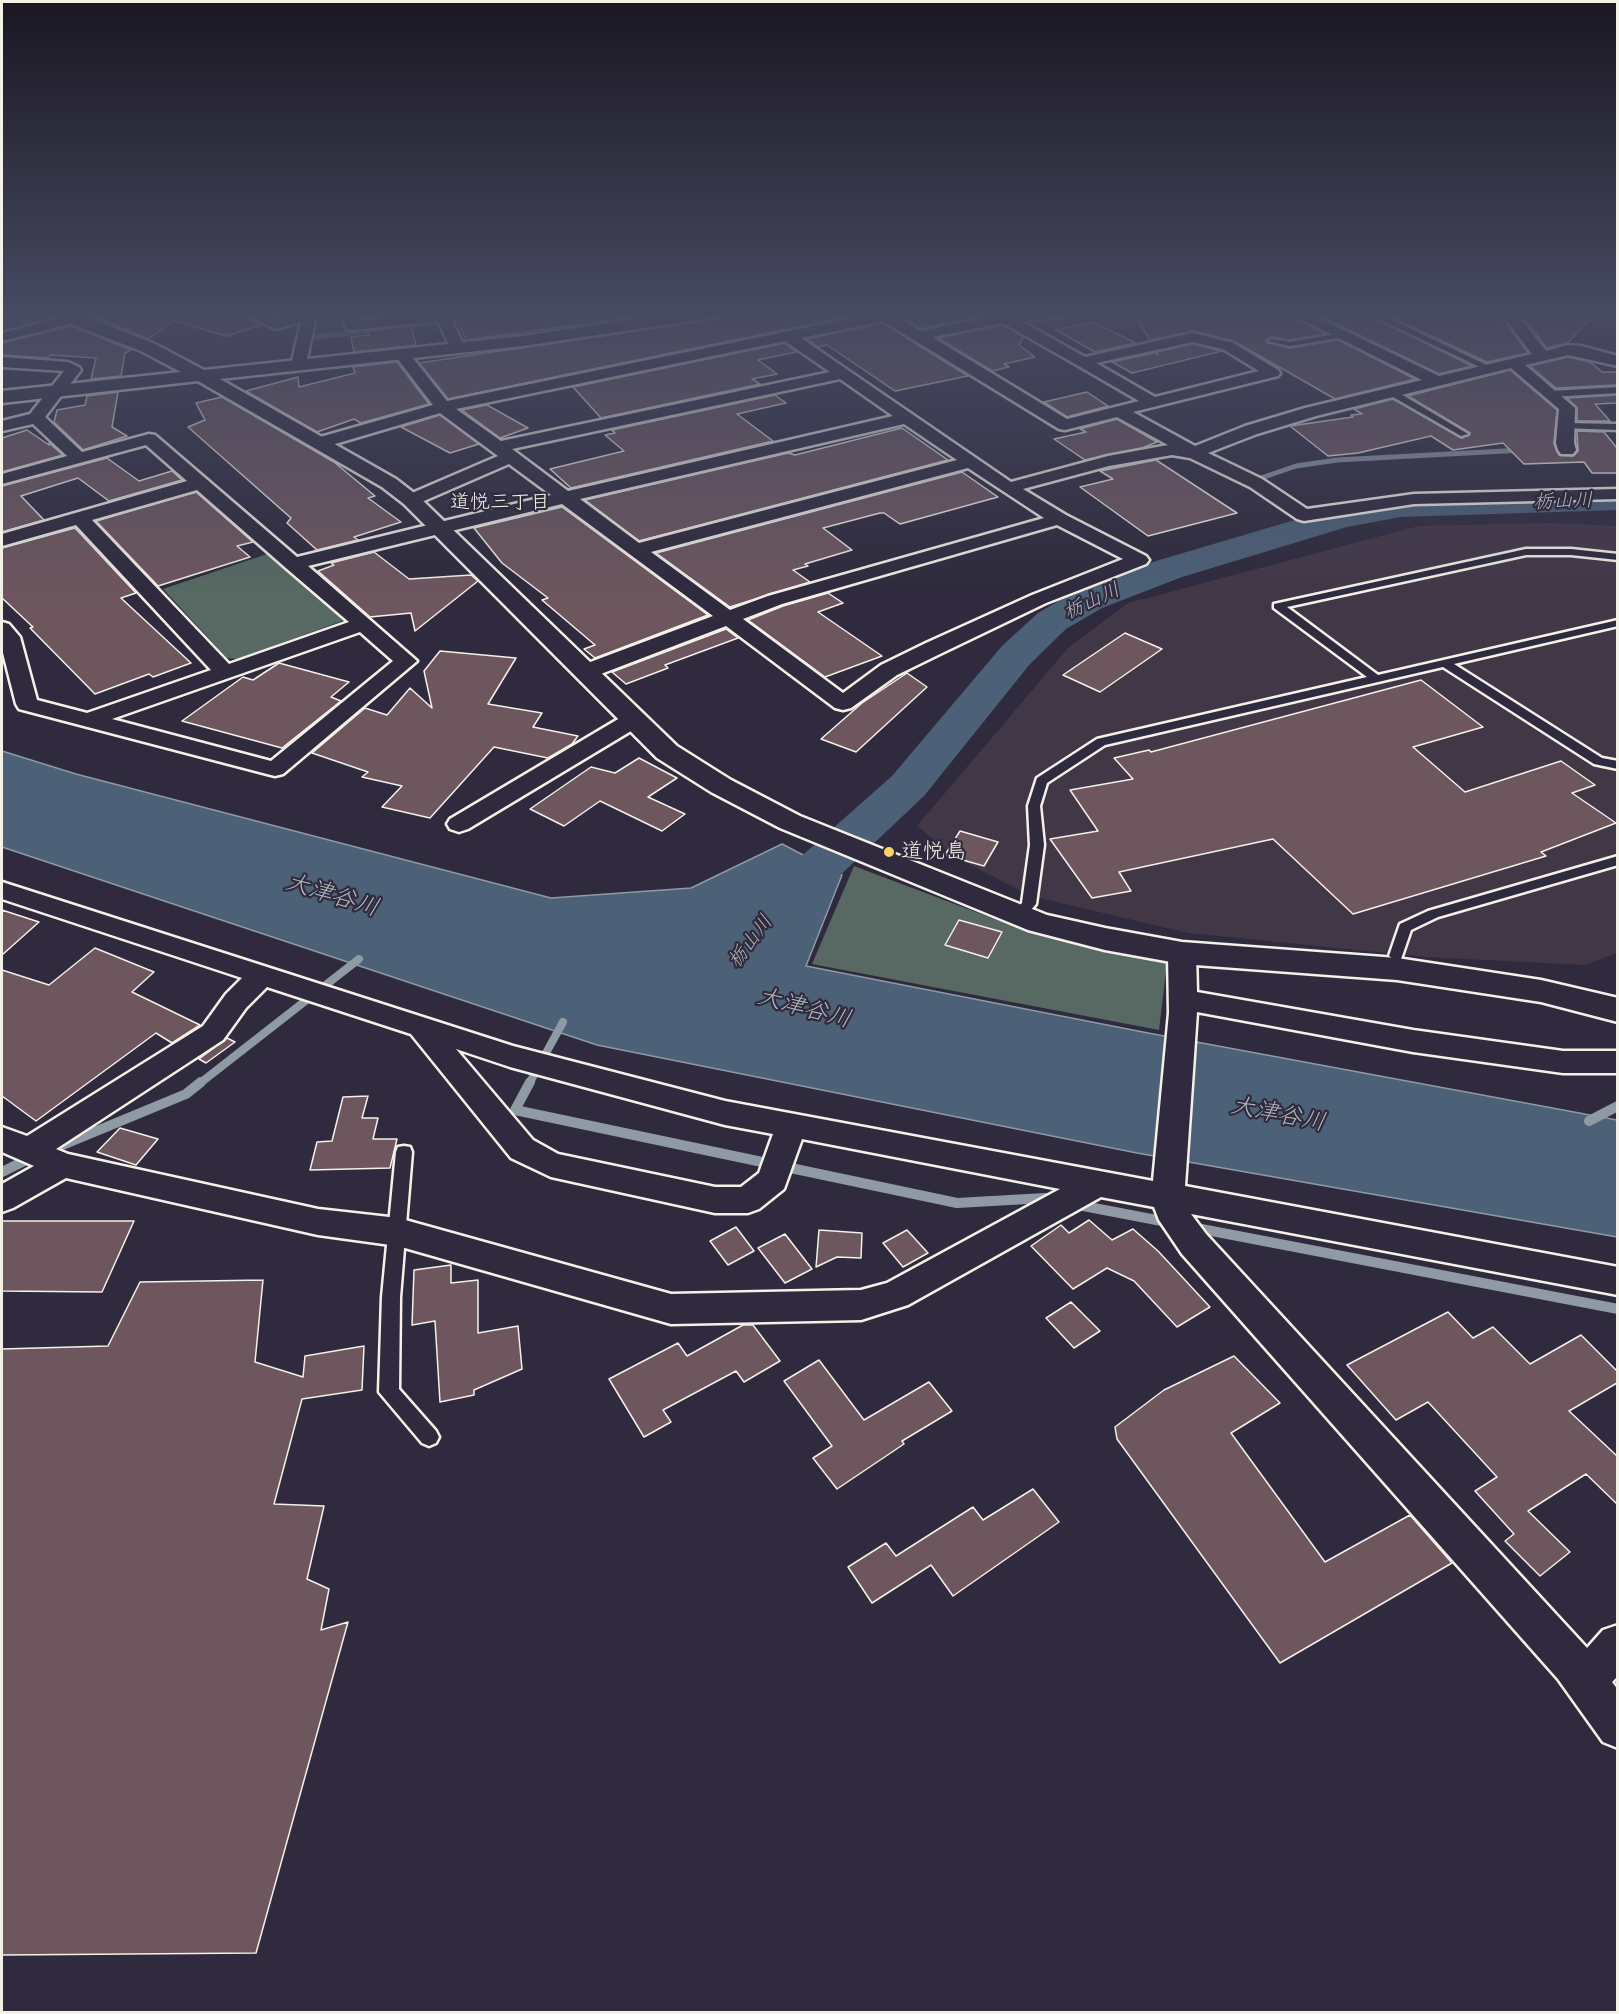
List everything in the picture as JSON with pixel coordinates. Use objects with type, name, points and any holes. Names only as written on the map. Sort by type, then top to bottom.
[{"type":"street","points":[[2,426],[36,418],[45,406]]},
{"type":"street","points":[[254,406],[389,483],[411,500],[667,752],[722,786],[790,822],[1039,923],[1182,953],[1397,969],[1541,991],[1617,1010]]},
{"type":"street","points":[[318,443],[448,406]]},
{"type":"street","points":[[411,500],[505,452],[704,406]]},
{"type":"street","points":[[443,407],[564,499],[843,703],[889,670],[934,648],[1039,598],[1139,560],[1059,519],[1008,488],[890,406]]},
{"type":"street","points":[[1033,406],[1065,425],[1138,406]]},
{"type":"street","points":[[1008,488],[1108,461],[1172,450],[1194,453],[1251,430],[1336,406]]},
{"type":"street","points":[[1565,406],[1567,408],[1565,443],[1567,450]]},
{"type":"street","points":[[1119,411],[1194,453],[1256,483],[1304,515],[1377,502],[1414,499],[1617,494]]},
{"type":"street","points":[[36,418],[80,458]]},
{"type":"street","points":[[293,564],[437,527],[907,418]]},
{"type":"street","points":[[2,480],[149,439],[406,661],[275,769],[27,704],[9,637],[2,628]]},
{"type":"street","points":[[635,550],[971,462]]},
{"type":"street","points":[[2,540],[200,483]]},
{"type":"street","points":[[80,518],[225,672]]},
{"type":"street","points":[[585,672],[775,600],[1059,519]]},
{"type":"street","points":[[88,720],[363,624]]},
{"type":"street","points":[[459,824],[633,720]]},
{"type":"street","points":[[2,890],[510,1056],[703,1107],[1096,1184],[1617,1281]]},
{"type":"street","points":[[1182,953],[1182,1006],[1168,1197],[1171,1211],[1194,1244],[1565,1655],[1617,1727]]},
{"type":"street","points":[[15,1145],[213,1033],[236,1001],[261,976]]},
{"type":"street","points":[[1182,1006],[1563,1062],[1617,1062]]},
{"type":"street","points":[[422,1028],[522,1149],[551,1165],[714,1200],[748,1200],[773,1180],[792,1126]]},
{"type":"street","points":[[15,1145],[63,1165],[318,1222],[398,1232],[671,1309],[861,1305],[896,1295],[1096,1184]]},
{"type":"street","points":[[2,1199],[63,1165]]},
{"type":"street","points":[[1585,1680],[1617,1645]]},
{"type":"lane","points":[[1415,406],[1464,434]]},
{"type":"lane","points":[[1566,426],[1617,427]]},
{"type":"lane","points":[[1376,679],[1278,606],[1526,552],[1571,552],[1617,557]]},
{"type":"lane","points":[[1019,915],[1029,904],[1037,845],[1034,806],[1041,781],[1101,742],[1617,623]]},
{"type":"lane","points":[[1445,663],[1598,761],[1617,765]]},
{"type":"lane","points":[[1396,956],[1405,927],[1433,914],[1617,860]]},
{"type":"lane","points":[[404,1152],[391,1297],[389,1392],[429,1437]]},
{"type":"shaded area","points":[[1551,523],[1617,526],[1617,953],[1585,965],[1427,957],[1188,933],[1031,896],[957,858],[917,826],[1068,648],[1128,603],[1419,526]]},
{"type":"green space","points":[[267,554],[345,620],[238,659],[227,658],[163,589]]},
{"type":"green space","points":[[854,866],[1013,926],[1167,963],[1159,1030],[812,964]]},
{"type":"water","name":"大津谷川","points":[[2,751],[76,774],[551,898],[691,888],[782,844],[842,875],[806,966],[1148,1033],[1617,1120],[1617,1237],[1137,1153],[597,1045],[2,847]]},
{"type":"building","points":[[79,406],[116,406],[112,427],[127,436],[83,450],[54,422],[57,410]]},
{"type":"building","points":[[198,406],[237,406],[334,462],[375,496],[368,498],[401,522],[354,537],[358,540],[317,550],[287,523],[291,518],[188,427],[205,420]]},
{"type":"building","points":[[272,406],[422,406],[361,423],[354,419],[317,432]]},
{"type":"building","points":[[489,406],[528,428],[500,438],[462,410]]},
{"type":"building","points":[[590,406],[657,406],[601,418]]},
{"type":"building","points":[[724,406],[773,406],[737,414],[773,441],[571,488],[550,469],[624,451],[605,435],[615,433],[612,430]]},
{"type":"building","points":[[1050,406],[1108,406],[1067,417]]},
{"type":"building","points":[[1366,406],[1405,406],[1462,438],[1470,433],[1425,406],[1552,406],[1557,410],[1554,443],[1559,455],[1573,456],[1578,451],[1577,431],[1604,432],[1617,448],[1617,473],[1592,473],[1584,462],[1524,464],[1503,443],[1453,450],[1431,436],[1358,453],[1328,456],[1290,426],[1353,417],[1351,415],[1362,414],[1354,409]]},
{"type":"building","points":[[1575,406],[1597,406],[1610,421],[1577,421]]},
{"type":"building","points":[[440,415],[479,444],[450,453],[401,427]]},
{"type":"building","points":[[1117,419],[1157,442],[1142,448],[1085,460],[1054,439],[1086,432],[1080,429]]},
{"type":"building","points":[[902,428],[948,460],[639,541],[585,500],[788,453],[795,455]]},
{"type":"building","points":[[27,430],[49,445],[49,443],[63,455],[2,472],[2,438]]},
{"type":"building","points":[[107,458],[139,481],[172,471],[182,480],[109,501],[78,478],[21,496],[44,520],[2,532],[2,486]]},
{"type":"building","points":[[1156,460],[1237,513],[1148,536],[1080,487],[1113,479],[1100,471]]},
{"type":"building","points":[[962,472],[998,497],[900,524],[884,513],[880,513],[823,528],[852,550],[805,564],[808,566],[793,570],[810,582],[730,607],[656,553]]},
{"type":"building","points":[[196,492],[253,542],[237,546],[250,557],[158,586],[96,521]]},
{"type":"building","points":[[562,507],[708,615],[595,658],[584,649],[595,645],[542,600],[548,598],[502,563],[474,528]]},
{"type":"building","points":[[75,528],[136,593],[121,598],[191,663],[153,677],[149,674],[95,694],[30,628],[33,627],[2,598],[2,548]]},
{"type":"building","points":[[374,552],[409,579],[471,575],[478,581],[415,631],[411,613],[370,617],[318,571],[334,565],[331,563]]},
{"type":"building","points":[[828,593],[843,603],[818,612],[882,656],[825,677],[748,620],[783,606]]},
{"type":"building","points":[[726,629],[738,638],[665,665],[668,668],[626,684],[612,672]]},
{"type":"building","points":[[1125,633],[1162,649],[1100,692],[1063,675]]},
{"type":"building","points":[[440,651],[516,658],[488,704],[542,713],[533,727],[578,736],[572,744],[548,758],[494,747],[430,818],[382,807],[402,786],[362,777],[368,772],[312,753],[365,708],[387,715],[410,688],[432,708],[424,671]]},
{"type":"building","points":[[279,663],[349,682],[331,697],[341,701],[282,748],[182,721],[243,677],[253,680]]},
{"type":"building","points":[[907,673],[927,687],[856,752],[821,739],[862,703]]},
{"type":"building","points":[[1421,680],[1483,727],[1413,747],[1465,792],[1561,761],[1595,785],[1572,793],[1616,823],[1541,852],[1546,856],[1353,914],[1273,839],[1119,872],[1131,891],[1092,898],[1050,839],[1098,831],[1070,790],[1133,779],[1114,758],[1149,750],[1151,752]]},
{"type":"building","points":[[639,758],[677,778],[648,797],[685,814],[662,831],[600,801],[564,826],[530,809],[591,767],[615,773]]},
{"type":"building","points":[[960,831],[998,842],[984,866],[945,855]]},
{"type":"building","points":[[2,910],[39,922],[2,955]]},
{"type":"building","points":[[959,920],[1002,932],[988,958],[945,945]]},
{"type":"building","points":[[95,948],[154,972],[132,992],[200,1025],[172,1043],[156,1033],[36,1121],[2,1096],[2,970],[49,985]]},
{"type":"building","points":[[227,1038],[235,1042],[206,1063],[199,1059]]},
{"type":"building","points":[[368,1096],[362,1118],[378,1118],[373,1139],[397,1139],[390,1168],[310,1170],[317,1142],[332,1141],[343,1097]]},
{"type":"building","points":[[120,1128],[158,1139],[136,1165],[97,1152]]},
{"type":"building","points":[[1089,1220],[1112,1240],[1133,1229],[1158,1251],[1210,1307],[1177,1327],[1134,1281],[1107,1268],[1073,1289],[1031,1246],[1061,1225],[1069,1233]]},
{"type":"building","points":[[2,1221],[134,1221],[102,1292],[2,1291]]},
{"type":"building","points":[[736,1227],[754,1251],[728,1265],[710,1241]]},
{"type":"building","points":[[819,1230],[862,1233],[861,1258],[837,1257],[816,1267]]},
{"type":"building","points":[[907,1230],[928,1253],[903,1267],[883,1243]]},
{"type":"building","points":[[785,1234],[812,1269],[785,1283],[758,1248]]},
{"type":"building","points":[[451,1265],[451,1283],[478,1280],[478,1333],[518,1326],[522,1369],[474,1390],[474,1395],[440,1402],[435,1321],[412,1325],[414,1270]]},
{"type":"building","points":[[263,1280],[255,1362],[303,1377],[305,1356],[364,1346],[362,1390],[302,1399],[274,1504],[324,1506],[307,1579],[329,1589],[321,1630],[348,1622],[256,1953],[2,1955],[2,1349],[108,1346],[140,1282]]},
{"type":"building","points":[[1071,1302],[1100,1331],[1074,1348],[1046,1318]]},
{"type":"building","points":[[1448,1312],[1473,1338],[1493,1327],[1530,1364],[1581,1335],[1617,1371],[1617,1383],[1569,1411],[1617,1456],[1617,1504],[1586,1474],[1528,1511],[1570,1552],[1540,1576],[1505,1541],[1514,1534],[1475,1491],[1497,1477],[1428,1402],[1396,1420],[1347,1365]]},
{"type":"building","points":[[743,1325],[753,1325],[780,1361],[744,1382],[736,1371],[663,1410],[671,1422],[644,1437],[609,1379],[678,1343],[687,1356]]},
{"type":"building","points":[[1234,1356],[1280,1403],[1231,1433],[1325,1562],[1410,1515],[1452,1563],[1280,1663],[1117,1439],[1115,1427],[1164,1390]]},
{"type":"building","points":[[819,1360],[864,1420],[929,1382],[952,1411],[902,1441],[904,1444],[837,1489],[813,1458],[832,1446],[784,1381]]},
{"type":"building","points":[[1033,1489],[1059,1522],[953,1596],[931,1565],[872,1603],[848,1567],[886,1543],[896,1556],[973,1507],[983,1520]]},
{"type":"waterway","points":[[1258,479],[1296,466],[1337,460],[1523,450]]},
{"type":"waterway","name":"栃山川","points":[[770,917],[779,904],[908,786],[1016,655],[1052,621],[1088,600],[1169,569],[1342,517],[1400,507],[1618,500]]},
{"type":"waterway","points":[[199,1084],[359,959]]},
{"type":"waterway","points":[[529,1084],[563,1022]]},
{"type":"waterway","points":[[53,1149],[186,1094],[201,1082]]},
{"type":"waterway","points":[[530,1082],[515,1110],[957,1203],[1045,1198],[1054,1200]]},
{"type":"waterway","points":[[1589,1121],[1618,1106]]},
{"type":"waterway","points":[[2,1172],[32,1157]]},
{"type":"waterway","points":[[1073,1204],[1172,1223]]},
{"type":"waterway","points":[[1191,1227],[1618,1309]]},
{"type":"place","name":"道悦島","points":[[889,852]]},
{"type":"district","name":"道悦三丁目","points":[[500,503]]}]
